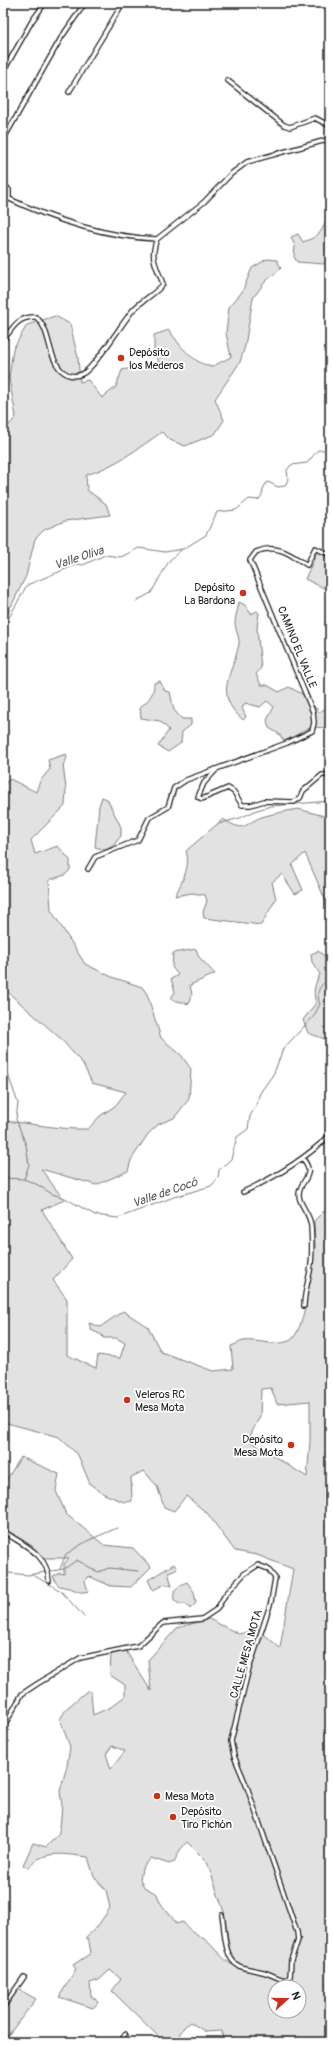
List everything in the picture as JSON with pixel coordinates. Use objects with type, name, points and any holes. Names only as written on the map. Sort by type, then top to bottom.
[{"type":"street","points":[[3,72],[32,21],[45,3]]},
{"type":"street","points":[[3,140],[61,38],[85,3]]},
{"type":"street","points":[[70,92],[123,3]]},
{"type":"street","points":[[227,80],[284,124],[290,126],[315,118],[330,126]]},
{"type":"street","points":[[3,340],[18,321],[29,317],[36,317],[43,325],[55,363],[66,375],[75,376],[83,374],[105,349],[133,310],[163,284],[155,267],[153,256],[153,248],[157,239],[204,202],[231,174],[247,162],[330,139]]},
{"type":"street","points":[[3,183],[9,190],[9,199]]},
{"type":"street","points":[[3,196],[50,216],[105,232],[128,238],[157,239]]},
{"type":"street","name":"CAMINO EL VALLE","points":[[216,770],[287,744],[312,731],[314,723],[313,712],[250,560],[256,552],[272,548],[280,549],[308,565],[315,548],[330,555]]},
{"type":"street","points":[[216,770],[204,783],[198,797],[202,799],[228,788],[234,792],[242,805],[251,805],[264,801],[294,802],[300,798],[303,791],[322,775],[330,775]]},
{"type":"street","points":[[88,869],[95,857],[138,840],[149,818],[168,807],[174,788],[186,780],[216,770]]},
{"type":"street","points":[[243,1192],[273,1178],[303,1159],[330,1135]]},
{"type":"street","points":[[303,1159],[308,1164],[309,1170],[299,1192],[299,1199],[309,1214],[312,1228],[311,1261],[304,1295],[304,1306]]},
{"type":"street","points":[[3,1531],[28,1547],[43,1561],[46,1565],[49,1580]]},
{"type":"street","name":"CALLE MESA MOTA","points":[[3,1728],[22,1694],[80,1658],[138,1646],[163,1623],[202,1619],[217,1609],[225,1595],[251,1568],[258,1565],[268,1569],[275,1578],[274,1588],[261,1636],[248,1672],[231,1741],[234,1756],[247,1787],[297,1932],[298,1940],[291,1960],[290,1976],[286,1980],[279,1979],[270,1974],[239,1965],[234,1962],[228,1953],[222,1915]]},
{"type":"street","points":[[3,2007],[24,1977]]},
{"type":"street","points":[[121,2042],[125,2034]]},
{"type":"shaded area","points":[[328,215],[330,216],[330,255],[324,264],[297,262],[294,257],[295,246],[291,237],[298,234],[303,242],[313,238],[320,233]]},
{"type":"shaded area","points":[[267,259],[277,260],[281,268],[265,282],[253,298],[245,346],[240,362],[215,399],[224,420],[215,434],[185,446],[170,440],[162,432],[116,462],[96,472],[86,475],[87,490],[106,504],[110,515],[65,521],[44,530],[35,539],[26,576],[3,623],[3,432],[16,417],[9,378],[13,349],[27,325],[55,316],[70,324],[78,358],[80,382],[88,380],[102,398],[116,387],[122,370],[137,367],[161,368],[154,349],[154,335],[169,330],[187,353],[204,364],[211,367],[231,357],[226,333],[229,307],[242,292],[252,268]]},
{"type":"shaded area","points":[[317,552],[330,558],[330,591],[305,579]]},
{"type":"shaded area","points":[[239,602],[245,605],[251,614],[257,611],[259,613],[257,628],[261,668],[256,674],[261,685],[267,685],[279,692],[289,687],[302,694],[320,712],[330,705],[330,727],[310,728],[284,741],[279,734],[269,728],[267,720],[274,707],[267,701],[260,707],[245,703],[242,708],[246,717],[243,720],[234,710],[228,701],[227,684],[239,644],[235,618]]},
{"type":"shaded area","points":[[160,681],[165,691],[170,692],[174,710],[182,719],[191,719],[191,725],[182,732],[181,743],[168,752],[158,746],[169,730],[160,721],[141,718],[140,707],[150,697],[153,691],[154,683]]},
{"type":"shaded area","points":[[66,754],[67,758],[63,765],[66,789],[65,806],[31,840],[35,854],[58,846],[70,860],[70,870],[65,875],[49,880],[51,910],[85,964],[112,977],[142,987],[147,994],[161,1038],[181,1055],[191,1069],[189,1099],[174,1118],[159,1124],[148,1134],[131,1160],[128,1171],[96,1185],[41,1169],[64,1200],[42,1210],[72,1259],[53,1280],[67,1299],[67,1355],[96,1368],[98,1355],[120,1358],[125,1343],[116,1338],[103,1338],[102,1335],[91,1330],[89,1323],[100,1327],[123,1311],[148,1327],[161,1352],[213,1371],[233,1369],[231,1346],[242,1341],[283,1343],[289,1341],[295,1336],[300,1326],[306,1300],[309,1285],[311,1251],[315,1248],[314,1221],[323,1212],[330,1210],[330,2042],[315,2038],[317,2042],[223,2042],[222,2031],[206,2032],[190,2022],[184,2027],[175,2042],[160,2042],[161,2039],[112,1991],[121,1979],[110,1970],[99,1980],[90,1983],[91,1996],[99,2002],[93,2008],[59,1997],[76,1969],[73,1965],[91,1953],[89,1942],[86,1937],[97,1927],[110,1908],[106,1890],[94,1877],[88,1857],[56,1854],[41,1858],[29,1868],[23,1865],[33,1843],[46,1847],[58,1835],[60,1828],[62,1806],[60,1791],[67,1766],[70,1747],[60,1719],[67,1708],[88,1690],[91,1693],[93,1715],[111,1707],[125,1696],[125,1685],[110,1675],[111,1654],[126,1651],[151,1691],[148,1660],[177,1628],[209,1619],[239,1634],[258,1629],[280,1648],[293,1569],[257,1555],[235,1551],[207,1513],[186,1496],[174,1511],[164,1507],[157,1486],[144,1471],[131,1477],[132,1501],[124,1502],[104,1494],[90,1484],[78,1455],[59,1437],[3,1422],[3,1121],[88,1129],[100,1116],[115,1106],[126,1092],[92,1083],[83,1064],[60,1038],[3,988],[3,785],[10,779],[36,792],[40,781],[50,769],[48,760]],"holes":[[[271,1388],[277,1404],[310,1401],[310,1442],[307,1477],[248,1440],[260,1416],[261,1389]],[[112,1746],[125,1751],[111,1769],[106,1754]],[[187,1842],[207,1862],[224,1912],[232,1965],[209,1943],[183,1922],[176,1924],[161,1903],[157,1894],[144,1887],[140,1879],[142,1869],[151,1858],[169,1864],[174,1862],[180,1850]]]},
{"type":"shaded area","points":[[102,797],[107,799],[121,827],[121,836],[113,846],[105,850],[95,847],[99,806]]},
{"type":"shaded area","points":[[298,809],[328,817],[330,822],[330,911],[305,853],[292,865],[303,890],[295,894],[282,874],[272,882],[276,899],[261,925],[204,918],[203,912],[207,901],[205,895],[192,893],[175,896],[187,868],[186,851],[223,819],[231,824],[241,827],[265,816]]},
{"type":"shaded area","points":[[196,949],[199,957],[215,974],[190,985],[192,995],[189,1004],[170,999],[175,992],[171,979],[178,975],[172,967],[173,953]]},
{"type":"shaded area","points":[[318,951],[330,960],[330,1041],[308,1033],[303,1020],[316,1003],[314,995],[320,974],[312,962],[311,954]]},
{"type":"shaded area","points":[[21,1457],[59,1474],[56,1491],[66,1514],[104,1545],[133,1548],[151,1567],[131,1587],[111,1586],[88,1576],[85,1581],[88,1591],[81,1592],[63,1587],[56,1582],[53,1576],[60,1573],[64,1574],[64,1564],[69,1558],[44,1558],[32,1546],[3,1527],[3,1485]]},
{"type":"shaded area","points":[[174,1564],[177,1569],[168,1572],[172,1586],[165,1584],[153,1590],[148,1580]]},
{"type":"shaded area","points":[[187,1582],[194,1592],[196,1603],[190,1609],[186,1604],[179,1604],[174,1600],[176,1588]]},
{"type":"shaded area","points":[[18,1989],[36,1999],[3,2042],[3,2012]]},
{"type":"waterway","name":"Valle Oliva","points":[[3,638],[6,623],[27,585],[78,564],[83,565],[105,555],[121,557],[139,548],[165,552],[183,549],[206,535],[217,512],[236,510],[249,499],[258,500],[262,496],[264,486],[268,482],[278,487],[285,486],[288,479],[287,470],[291,465],[307,463],[318,450],[330,450]]},
{"type":"waterway","points":[[136,601],[151,593],[169,561],[182,549]]},
{"type":"waterway","points":[[218,824],[240,818],[257,810],[271,806],[330,801]]},
{"type":"waterway","name":"Valle de Cocó","points":[[3,1068],[7,1072],[18,1103],[16,1119],[26,1145],[29,1165],[24,1179],[36,1184],[52,1194],[65,1198],[95,1215],[118,1218],[174,1197],[211,1186],[218,1178],[219,1170],[231,1159],[237,1137],[248,1129],[250,1116],[255,1108],[260,1093],[274,1073],[283,1049],[314,1016],[320,1004],[318,995],[319,989],[330,977]]},
{"type":"waterway","points":[[3,1178],[24,1179]]},
{"type":"waterway","points":[[60,1569],[66,1554],[87,1541],[117,1528]]},
{"type":"waterway","points":[[3,1577],[9,1573],[28,1575],[64,1569],[77,1560],[98,1572],[109,1568],[138,1571]]},
{"type":"waterway","points":[[33,1575],[61,1591],[84,1617]]},
{"type":"place","name":"Depósito los Mederos","points":[[121,358]]},
{"type":"place","name":"Depósito La Bardona","points":[[243,593]]},
{"type":"place","name":"Veleros RC Mesa Mota","points":[[127,1400]]},
{"type":"place","name":"Depósito Mesa Mota","points":[[291,1445]]},
{"type":"place","name":"Mesa Mota","points":[[157,1796]]},
{"type":"place","name":"Depósito Tiro Pichón","points":[[173,1817]]}]
